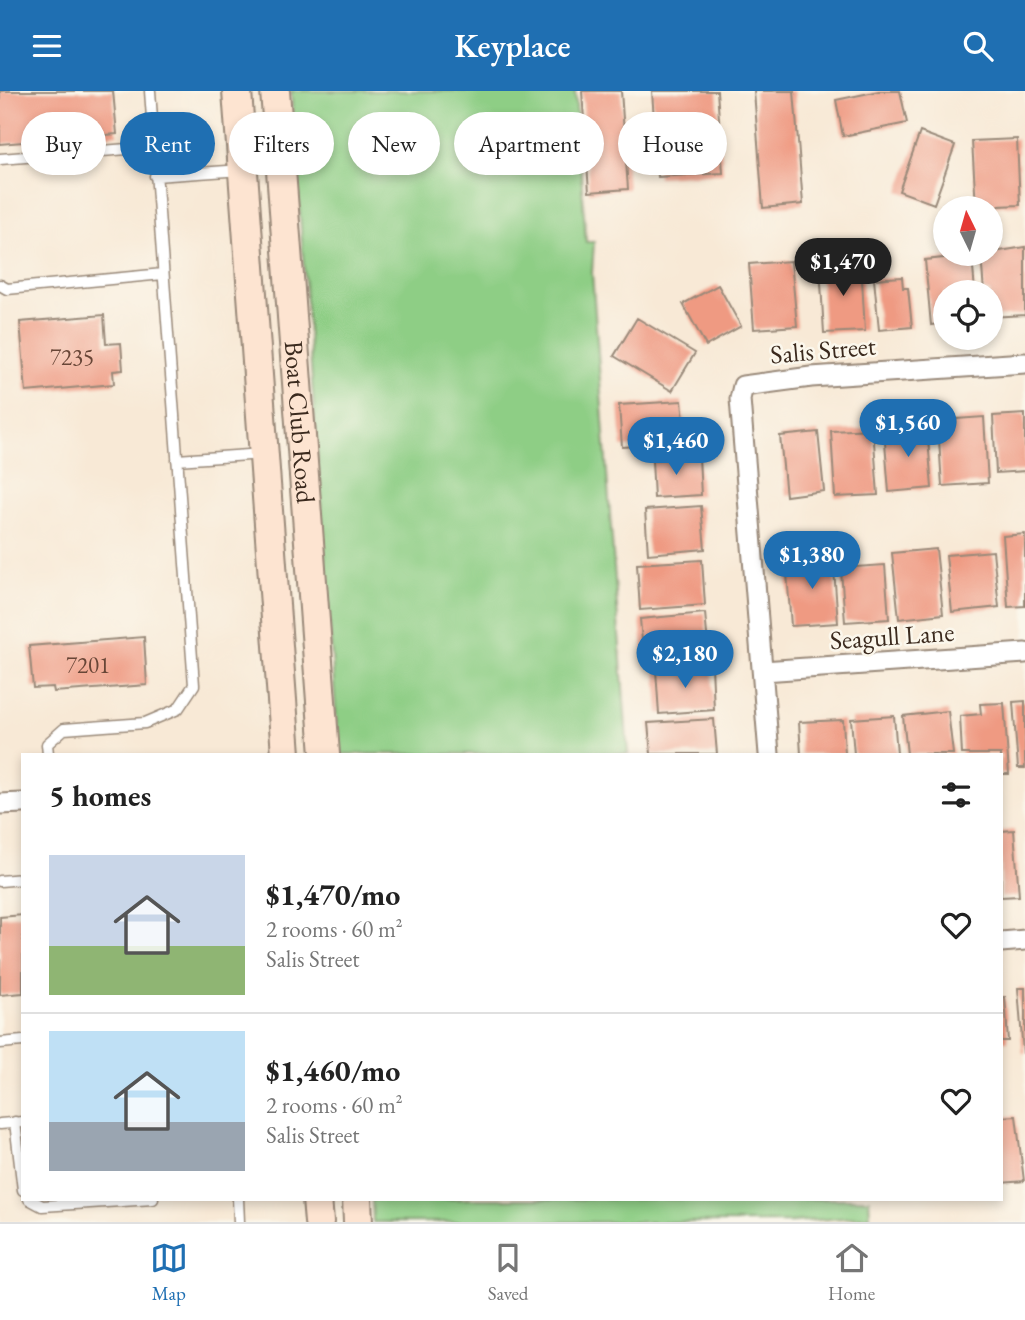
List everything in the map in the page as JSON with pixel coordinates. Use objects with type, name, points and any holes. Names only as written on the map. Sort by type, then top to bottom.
[{"type":"main road","name":"Boat Club Road","points":[[237,91],[239,112]]},
{"type":"main road","name":"Boat Club Road","points":[[275,91],[325,753]]},
{"type":"main road","name":"Boat Club Road","points":[[243,175],[286,753]]},
{"type":"main road","points":[[317,1201],[319,1222]]},
{"type":"main road","points":[[357,1201],[358,1222]]},
{"type":"street","name":"Salis Street","points":[[769,753],[740,399],[743,386],[811,377],[1025,363]]},
{"type":"street","name":"Seagull Lane","points":[[763,671],[1025,653]]},
{"type":"street","points":[[0,804],[21,803]]},
{"type":"street","points":[[1003,942],[1025,940]]},
{"type":"lane","points":[[150,91],[151,112]]},
{"type":"lane","points":[[0,159],[120,150]]},
{"type":"lane","points":[[48,753],[47,744],[64,729],[145,723],[178,709],[194,685],[155,176],[229,171]]},
{"type":"lane","points":[[0,285],[7,289],[163,274]]},
{"type":"lane","points":[[177,460],[263,454]]},
{"type":"lane","points":[[0,881],[21,879]]},
{"type":"lane","points":[[0,1043],[21,1041]]},
{"type":"lane","points":[[0,1123],[19,1122],[21,1156]]},
{"type":"lane","points":[[33,1201],[42,1206],[121,1201]]},
{"type":"lane","points":[[238,1201],[239,1222]]},
{"type":"green space","points":[[291,91],[575,91],[577,112],[454,112],[454,175],[581,175],[586,242],[594,242],[592,273],[628,753],[339,753],[297,175],[334,175],[334,112],[293,112]]},
{"type":"green space","points":[[372,1201],[869,1201],[870,1216],[790,1222],[373,1222]]},
{"type":"building","points":[[0,91],[113,91],[117,134],[106,135],[106,112],[21,112],[21,142],[0,144]]},
{"type":"building","points":[[582,91],[621,91],[622,112],[618,112],[618,175],[627,175],[628,189],[589,192],[588,175],[604,175],[604,112],[583,112]]},
{"type":"building","points":[[652,91],[717,91],[719,112],[653,112]]},
{"type":"building","points":[[754,91],[794,91],[803,204],[763,208]]},
{"type":"building","points":[[879,91],[900,91],[907,123],[843,136],[836,100]]},
{"type":"building","points":[[920,132],[955,145],[937,196],[933,196],[933,204],[899,191]]},
{"type":"building","points":[[1017,139],[1020,205],[1003,206],[1003,196],[975,196],[972,141]]},
{"type":"building","points":[[658,175],[690,175],[658,177]]},
{"type":"building","points":[[1025,247],[1025,315],[1003,316],[1003,280],[983,280],[982,266],[1003,266],[1003,250]]},
{"type":"building","points":[[933,259],[933,266],[973,266],[974,280],[933,280],[931,325],[925,260]]},
{"type":"building","points":[[791,261],[797,326],[754,329],[749,264]]},
{"type":"building","points":[[861,263],[865,331],[824,333],[820,266]]},
{"type":"building","points":[[902,277],[903,288],[908,288],[912,327],[879,330],[874,279]]},
{"type":"building","points":[[718,285],[741,326],[706,346],[683,304]]},
{"type":"building","points":[[104,315],[106,344],[121,343],[123,370],[113,371],[114,384],[26,392],[20,322]]},
{"type":"building","points":[[637,318],[695,353],[672,391],[614,356]]},
{"type":"building","points":[[682,401],[686,443],[622,447],[619,405]]},
{"type":"building","points":[[1025,414],[1025,471],[996,473],[993,416]]},
{"type":"building","points":[[984,417],[988,483],[942,486],[938,424],[956,423],[956,419]]},
{"type":"building","points":[[927,427],[932,488],[889,492],[884,430]]},
{"type":"building","points":[[873,429],[878,495],[835,497],[831,431]]},
{"type":"building","points":[[818,432],[824,491],[786,496],[780,436]]},
{"type":"building","points":[[699,457],[701,495],[654,498],[652,460]]},
{"type":"building","points":[[701,506],[705,549],[648,554],[645,510]]},
{"type":"building","points":[[1025,534],[1025,606],[1008,607],[1003,536]]},
{"type":"building","points":[[936,549],[943,614],[899,619],[892,553]]},
{"type":"building","points":[[993,551],[999,607],[952,612],[946,555]]},
{"type":"building","points":[[833,556],[838,623],[791,626],[786,559]]},
{"type":"building","points":[[855,557],[856,567],[885,565],[889,619],[845,622],[840,558]]},
{"type":"building","points":[[702,560],[705,605],[640,610],[637,564]]},
{"type":"building","points":[[705,613],[709,656],[644,662],[640,619]]},
{"type":"building","points":[[144,637],[147,685],[54,692],[53,687],[33,688],[29,646]]},
{"type":"building","points":[[712,666],[714,710],[659,714],[656,670]]},
{"type":"building","points":[[1025,701],[1025,768],[1018,768],[1013,702]]},
{"type":"building","points":[[1004,703],[1009,774],[1003,774],[1003,753],[962,753],[960,716],[981,714],[980,704]]},
{"type":"building","points":[[948,711],[953,753],[907,753],[903,716]]},
{"type":"building","points":[[894,716],[897,753],[854,753],[851,719]]},
{"type":"building","points":[[714,719],[717,753],[651,753],[648,723]]},
{"type":"building","points":[[843,720],[845,753],[801,753],[799,722]]},
{"type":"building","points":[[1014,830],[1019,896],[1003,897],[1003,831]]},
{"type":"building","points":[[21,915],[21,993],[0,995],[0,917]]},
{"type":"building","points":[[1018,988],[1025,988],[1025,1053],[1023,1053]]},
{"type":"building","points":[[1003,997],[1005,997],[1008,1041],[1003,1041]]},
{"type":"building","points":[[1016,1116],[1024,1181],[1003,1183],[1003,1117]]}]
